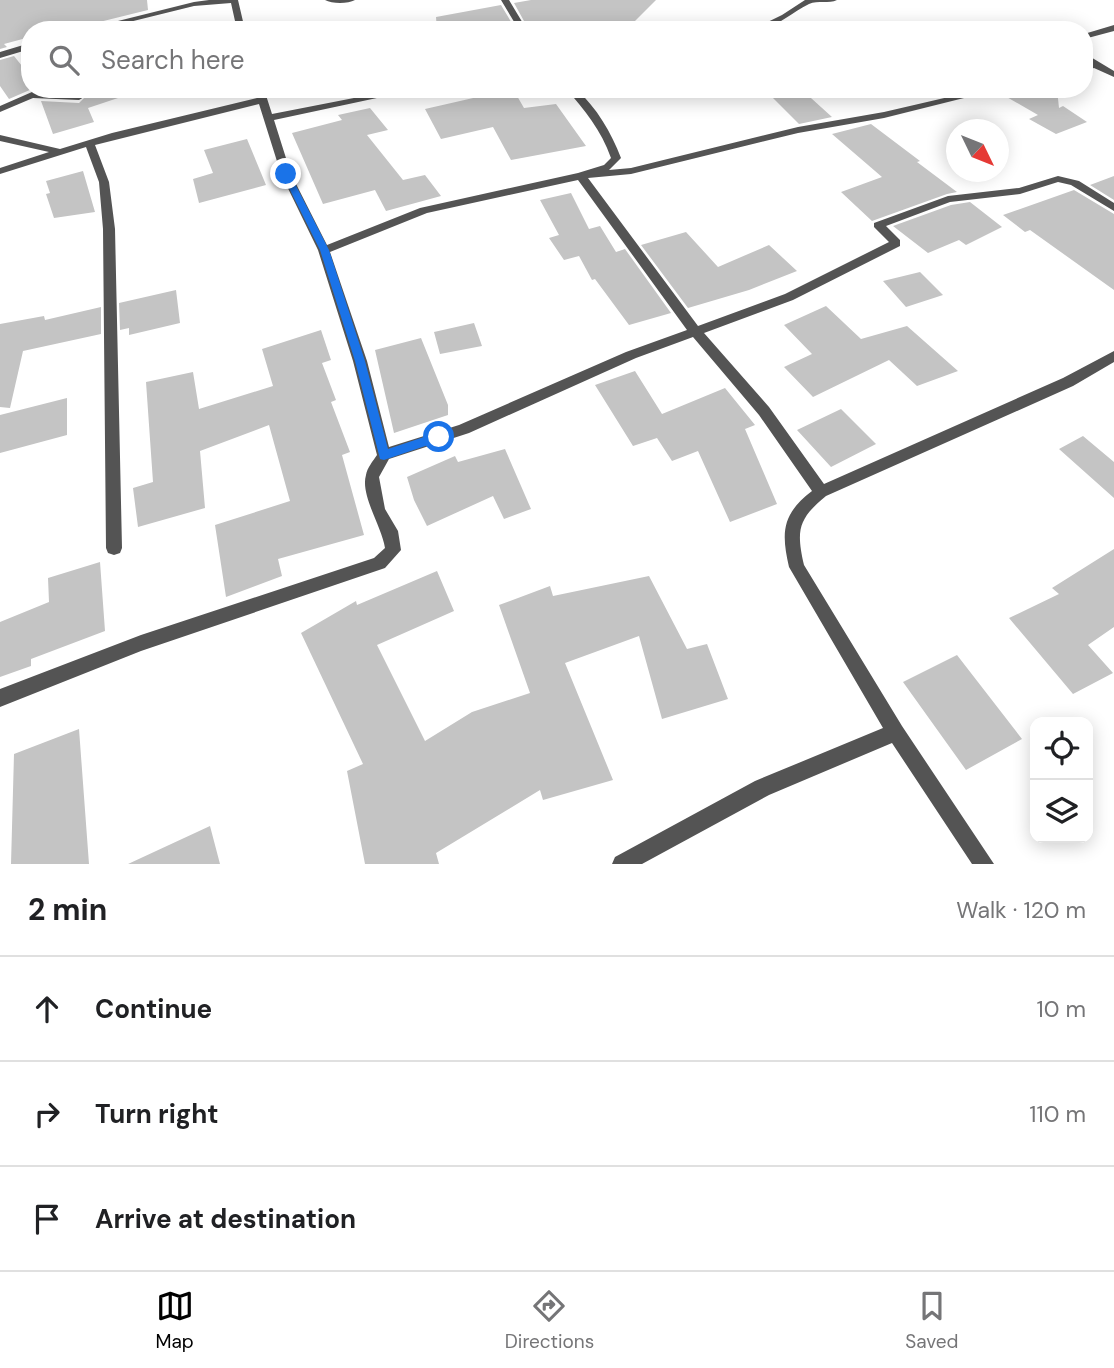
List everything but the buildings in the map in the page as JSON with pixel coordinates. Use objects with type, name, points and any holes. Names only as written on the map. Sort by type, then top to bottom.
[{"type":"street","points":[[123,21],[194,4],[233,0],[239,21]]},
{"type":"street","points":[[329,0],[351,0]]},
{"type":"street","points":[[505,0],[518,21]]},
{"type":"street","points":[[774,21],[810,0],[833,0]]},
{"type":"street","points":[[1093,34],[1114,27]]},
{"type":"street","points":[[0,55],[21,49]]},
{"type":"street","points":[[1095,65],[1114,74]]},
{"type":"street","points":[[0,109],[25,98]]},
{"type":"street","points":[[0,171],[249,98]]},
{"type":"street","points":[[0,698],[141,643],[379,563],[393,550],[390,531],[378,510],[372,477],[384,455],[360,361],[324,250],[286,174],[261,98]]},
{"type":"street","points":[[267,117],[367,98]]},
{"type":"street","points":[[324,250],[424,210],[581,176],[608,167],[616,158],[612,146],[581,98]]},
{"type":"street","points":[[581,176],[631,171],[798,131],[957,98]]},
{"type":"street","points":[[0,137],[62,152]]},
{"type":"street","points":[[89,143],[104,182],[109,229],[114,548]]},
{"type":"street","points":[[581,176],[696,333],[764,411],[821,492]]},
{"type":"street","points":[[384,455],[464,429],[631,355],[789,298],[896,243],[878,225],[948,199],[1020,191],[1065,179],[1114,208]]},
{"type":"street","points":[[984,864],[896,732],[797,566],[789,536],[792,522],[804,505],[821,492],[1068,382],[1114,356]]},
{"type":"street","points":[[622,864],[762,788],[896,732]]},
{"type":"route","points":[[286,174],[324,250],[360,361],[384,455],[439,437]]}]
